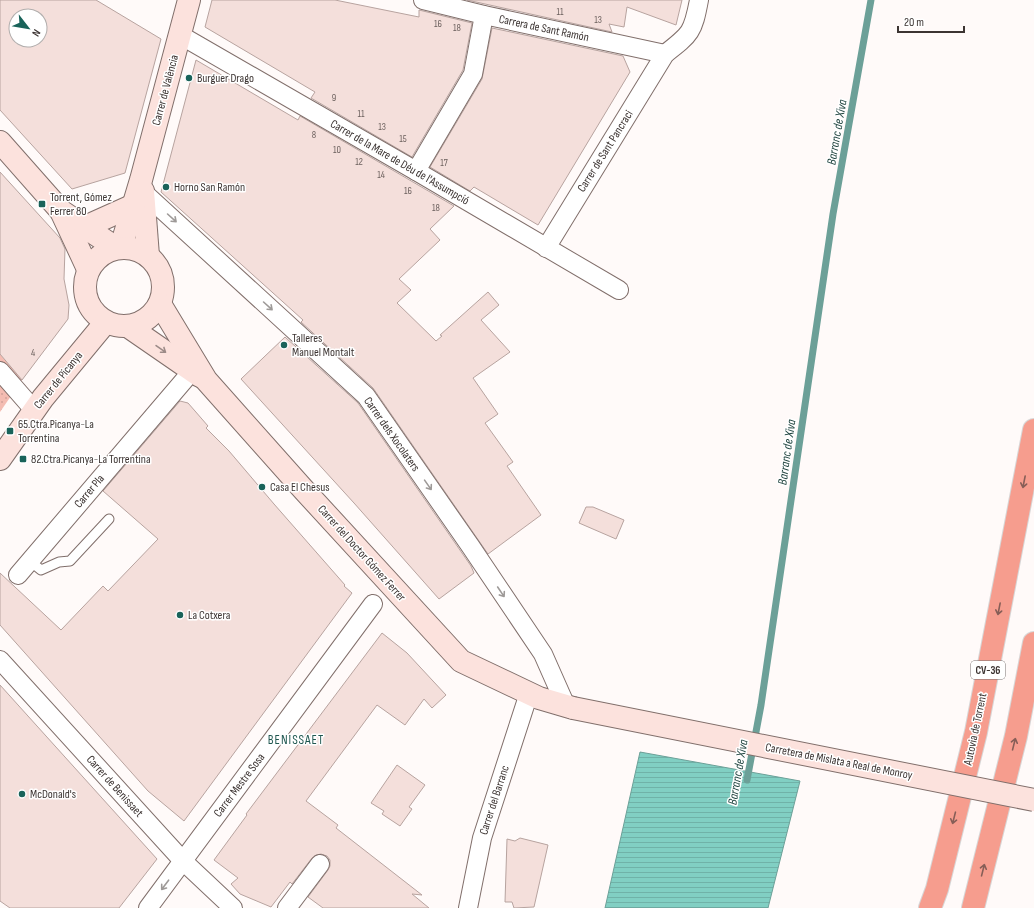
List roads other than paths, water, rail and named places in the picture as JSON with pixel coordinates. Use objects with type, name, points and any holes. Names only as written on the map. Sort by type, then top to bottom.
[{"type":"highway","name":"Autovia de Torrent","points":[[930,908],[937,889],[976,732],[1034,430]]},
{"type":"highway","points":[[973,908],[1016,736],[1034,643]]},
{"type":"street","name":"Carrer de València","points":[[119,248],[139,193],[189,0]]},
{"type":"street","name":"Carrera de Sant Ramón","points":[[423,0],[444,2],[484,15],[665,54]]},
{"type":"street","points":[[665,54],[683,41],[690,32],[695,23],[699,0]]},
{"type":"street","points":[[416,171],[472,74],[484,15]]},
{"type":"street","name":"Carrer de la Mare de Déu de l'Assumpció","points":[[180,35],[619,290]]},
{"type":"street","name":"Carrer de Sant Pancraci","points":[[546,248],[665,54]]},
{"type":"street","points":[[0,142],[62,211],[119,248]]},
{"type":"street","name":"Carrer de València","points":[[139,193],[148,256]]},
{"type":"street","points":[[85,227],[139,193]]},
{"type":"street","name":"Carrer dels Xocolaters","points":[[139,193],[366,396],[543,654],[570,707]]},
{"type":"street","points":[[62,211],[88,269]]},
{"type":"street","points":[[119,248],[136,249],[148,256],[160,271],[164,284],[160,304],[153,314],[142,323],[129,327],[118,327],[105,323],[96,316],[88,305],[84,286],[88,269],[92,263],[103,254],[119,248]]},
{"type":"street","name":"Carrer del Doctor Gómez Ferrer","points":[[160,304],[199,375]]},
{"type":"street","name":"Carrer de Picanya","points":[[0,459],[42,398],[105,323]]},
{"type":"street","name":"Carrer del Doctor Gómez Ferrer","points":[[129,327],[199,375],[461,661],[534,696],[570,707]]},
{"type":"street","points":[[0,371],[34,410]]},
{"type":"street","name":"Carrer Pla","points":[[18,575],[199,375]]},
{"type":"street","name":"Carrer Mestre Sosa","points":[[148,908],[373,604]]},
{"type":"street","name":"Carrer de Benissaet","points":[[0,660],[183,861],[233,908]]},
{"type":"street","name":"Carrer del Barranc","points":[[468,908],[482,838],[534,696]]},
{"type":"street","name":"Carretera de Mislata a Real de Monroy","points":[[570,707],[1034,800]]},
{"type":"street","points":[[287,908],[320,864]]},
{"type":"lane","points":[[30,560],[41,570],[59,562],[70,561],[109,519]]},
{"type":"water","points":[[640,752],[800,781],[768,908],[605,908]]},
{"type":"waterway","name":"Barranc de Xiva","points":[[747,780],[761,705],[833,214],[871,0]]},
{"type":"place","name":"Burguer Drago","points":[[189,78]]},
{"type":"place","name":"Horno San Ramón","points":[[166,187]]},
{"type":"place","name":"Torrent, Gómez Ferrer 80","points":[[42,204]]},
{"type":"place","name":"Talleres Manuel Montalt","points":[[284,345]]},
{"type":"place","name":"65.Ctra.Picanya-La Torrentina","points":[[10,431]]},
{"type":"place","name":"82.Ctra.Picanya-La Torrentina","points":[[23,459]]},
{"type":"place","name":"Casa El Chesus","points":[[262,487]]},
{"type":"place","name":"La Cotxera","points":[[180,615]]},
{"type":"place","name":"McDonald's","points":[[22,794]]},
{"type":"district","name":"BENISSAET","points":[[296,739]]}]
